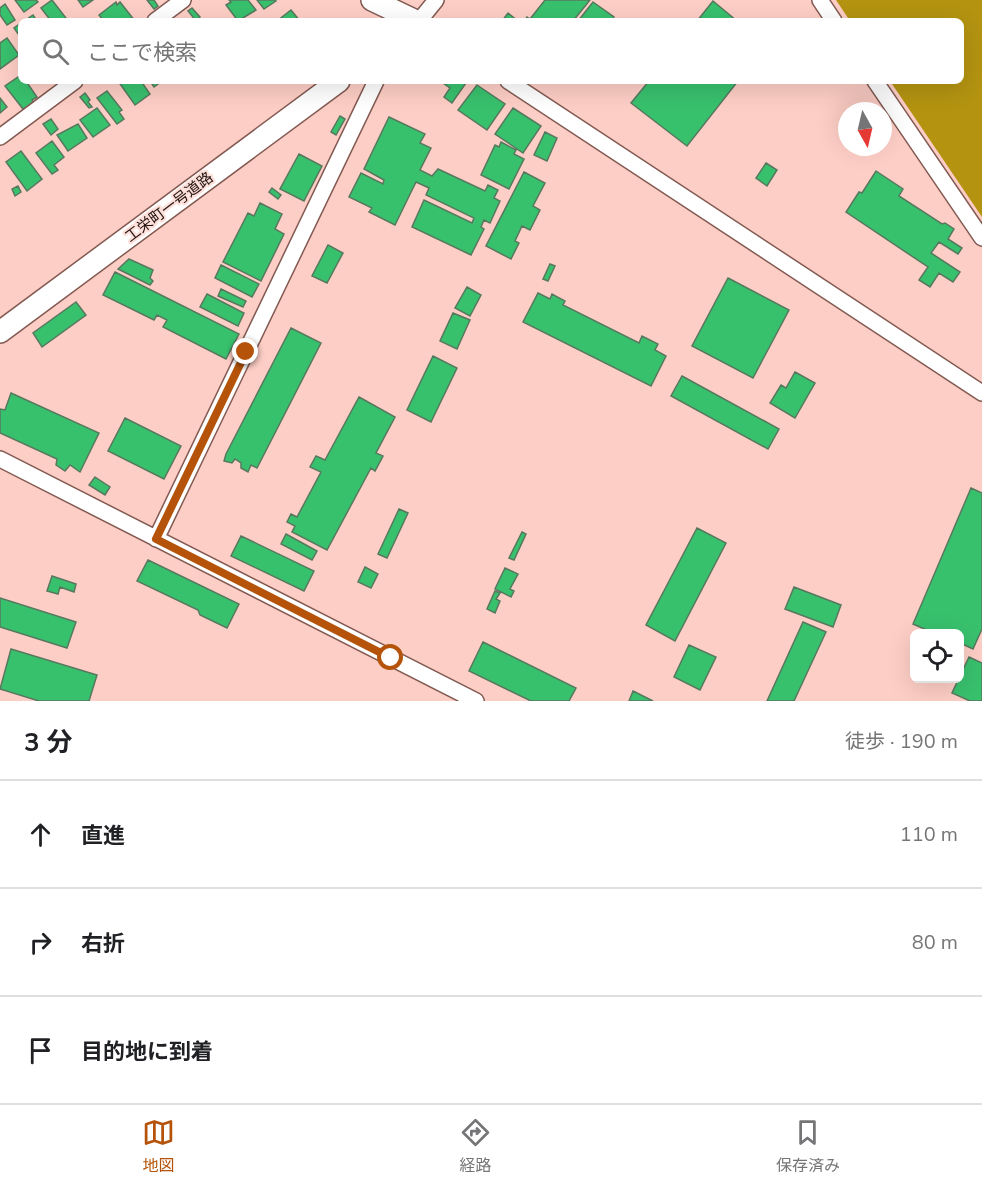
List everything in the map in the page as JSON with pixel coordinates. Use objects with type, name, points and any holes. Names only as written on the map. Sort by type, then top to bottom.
[{"type":"street","points":[[159,18],[183,0]]},
{"type":"street","points":[[372,0],[411,18]]},
{"type":"street","points":[[420,18],[436,0]]},
{"type":"street","points":[[820,0],[832,18]]},
{"type":"street","points":[[0,137],[71,84]]},
{"type":"street","name":"工栄町一号道路","points":[[0,332],[335,84]]},
{"type":"street","points":[[156,539],[375,84]]},
{"type":"street","points":[[513,84],[982,393]]},
{"type":"street","points":[[877,84],[982,238]]},
{"type":"street","points":[[0,459],[476,701]]},
{"type":"shaded area","points":[[836,0],[982,0],[982,217],[892,84],[964,84],[964,18],[848,18]]},
{"type":"building","points":[[15,0],[36,0],[38,2],[24,12]]},
{"type":"building","points":[[52,0],[66,18],[49,18],[41,8]]},
{"type":"building","points":[[78,0],[93,0],[83,7]]},
{"type":"building","points":[[147,0],[154,0],[158,6],[154,9]]},
{"type":"building","points":[[229,0],[248,0],[256,10],[243,18],[236,18],[226,5],[231,2]]},
{"type":"building","points":[[257,0],[275,0],[276,1],[264,9]]},
{"type":"building","points":[[545,0],[590,0],[575,18],[531,18]]},
{"type":"building","points":[[713,1],[733,18],[699,18]]},
{"type":"building","points":[[116,2],[117,5],[120,2],[133,18],[102,18],[99,15]]},
{"type":"building","points":[[593,2],[614,17],[613,18],[580,18]]},
{"type":"building","points":[[5,4],[15,20],[7,25],[0,15],[0,8]]},
{"type":"building","points":[[192,8],[200,17],[194,18],[188,11]]},
{"type":"building","points":[[291,10],[298,18],[281,18]]},
{"type":"building","points":[[508,13],[514,18],[504,18]]},
{"type":"building","points":[[7,38],[18,56],[0,69],[0,43]]},
{"type":"building","points":[[18,77],[18,84],[28,84],[37,97],[32,100],[34,105],[23,109],[5,86]]},
{"type":"building","points":[[120,84],[143,84],[150,94],[135,105]]},
{"type":"building","points":[[444,84],[465,84],[452,103],[444,97],[450,88]]},
{"type":"building","points":[[647,84],[736,84],[687,146],[631,103]]},
{"type":"building","points":[[477,85],[505,104],[487,130],[458,110]]},
{"type":"building","points":[[107,91],[122,110],[119,112],[124,119],[117,124],[97,98]]},
{"type":"building","points":[[85,93],[92,107],[89,108],[80,97]]},
{"type":"building","points":[[0,98],[7,107],[0,113]]},
{"type":"building","points":[[97,108],[110,125],[93,137],[80,120]]},
{"type":"building","points":[[513,108],[541,126],[523,153],[495,134]]},
{"type":"building","points":[[340,116],[345,119],[336,135],[331,132]]},
{"type":"building","points":[[389,117],[425,134],[420,143],[431,148],[420,170],[432,176],[438,169],[485,191],[488,185],[498,190],[494,198],[500,201],[490,223],[484,220],[481,227],[484,229],[471,255],[412,227],[424,200],[472,223],[474,218],[426,195],[429,188],[416,182],[395,225],[369,212],[372,208],[349,197],[361,173],[383,184],[384,180],[364,169]]},
{"type":"building","points":[[51,119],[58,129],[51,135],[43,124]]},
{"type":"building","points":[[78,124],[87,138],[68,151],[57,135]]},
{"type":"building","points":[[545,132],[557,138],[547,161],[534,155]]},
{"type":"building","points":[[52,141],[64,157],[54,165],[58,170],[52,174],[36,153]]},
{"type":"building","points":[[501,142],[516,150],[514,154],[524,159],[509,189],[481,175],[495,145],[499,147]]},
{"type":"building","points":[[21,151],[42,179],[27,191],[6,162]]},
{"type":"building","points":[[299,154],[322,166],[304,201],[280,189]]},
{"type":"building","points":[[766,163],[777,170],[767,186],[756,178]]},
{"type":"building","points":[[876,171],[903,189],[899,196],[942,224],[945,223],[954,229],[948,239],[962,248],[958,254],[939,242],[931,253],[960,272],[953,282],[939,273],[930,287],[919,280],[928,267],[846,212]]},
{"type":"building","points":[[524,172],[545,183],[533,206],[540,210],[530,230],[522,226],[515,241],[519,243],[511,259],[486,246]]},
{"type":"building","points":[[18,186],[21,192],[15,196],[12,189]]},
{"type":"building","points":[[272,188],[281,195],[278,199],[269,192]]},
{"type":"building","points":[[260,203],[282,214],[275,229],[284,234],[261,281],[223,262],[248,213],[254,216]]},
{"type":"building","points":[[328,245],[343,253],[327,283],[312,276]]},
{"type":"building","points":[[129,259],[153,270],[150,278],[153,281],[150,285],[118,269]]},
{"type":"building","points":[[550,264],[555,266],[548,281],[543,279]]},
{"type":"building","points":[[221,265],[259,284],[252,297],[215,278]]},
{"type":"building","points":[[115,272],[239,334],[226,359],[163,327],[167,320],[157,315],[154,320],[103,295]]},
{"type":"building","points":[[728,278],[789,310],[753,378],[692,346]]},
{"type":"building","points":[[467,287],[481,295],[470,316],[455,308]]},
{"type":"building","points":[[221,289],[246,301],[243,307],[218,296]]},
{"type":"building","points":[[538,293],[550,299],[552,294],[565,301],[563,305],[639,343],[642,336],[658,344],[655,350],[666,356],[651,386],[523,322]]},
{"type":"building","points":[[207,294],[244,313],[238,326],[200,307]]},
{"type":"building","points":[[76,302],[86,315],[42,347],[33,333]]},
{"type":"building","points":[[453,313],[470,320],[457,349],[440,341]]},
{"type":"building","points":[[291,328],[321,343],[257,468],[251,465],[248,472],[241,468],[241,463],[235,459],[232,463],[224,461],[226,454]]},
{"type":"building","points":[[433,356],[457,368],[431,422],[407,410]]},
{"type":"building","points":[[795,372],[815,383],[795,418],[770,403],[781,385],[786,388]]},
{"type":"building","points":[[682,376],[779,429],[768,449],[671,396]]},
{"type":"building","points":[[11,393],[99,433],[80,472],[70,465],[65,471],[56,465],[57,459],[0,433],[0,409],[5,410]]},
{"type":"building","points":[[359,397],[395,417],[376,453],[383,456],[375,471],[371,468],[327,550],[292,532],[295,526],[287,522],[291,514],[297,517],[321,472],[310,467],[316,456],[325,460]]},
{"type":"building","points":[[125,418],[181,446],[164,479],[108,451]]},
{"type":"building","points":[[95,477],[110,487],[105,495],[89,485]]},
{"type":"building","points":[[971,488],[982,493],[982,629],[973,649],[964,645],[964,629],[924,629],[913,624]]},
{"type":"building","points":[[399,509],[408,513],[387,558],[378,554]]},
{"type":"building","points":[[697,528],[726,543],[675,641],[646,625]]},
{"type":"building","points":[[522,532],[526,534],[514,560],[509,558]]},
{"type":"building","points":[[286,534],[317,551],[312,560],[281,544]]},
{"type":"building","points":[[241,536],[314,571],[304,591],[231,556]]},
{"type":"building","points":[[148,560],[239,604],[227,628],[200,615],[198,610],[137,581]]},
{"type":"building","points":[[365,567],[378,574],[371,588],[358,582]]},
{"type":"building","points":[[505,568],[518,574],[510,589],[514,591],[511,597],[495,589]]},
{"type":"building","points":[[52,576],[76,584],[74,592],[60,587],[58,594],[47,591]]},
{"type":"building","points":[[794,587],[841,605],[833,627],[785,609]]},
{"type":"building","points":[[495,591],[500,593],[496,599],[500,601],[495,613],[487,609]]},
{"type":"building","points":[[0,598],[76,622],[67,648],[0,627]]},
{"type":"building","points":[[803,622],[826,632],[794,701],[767,701]]},
{"type":"building","points":[[483,642],[576,688],[569,701],[531,701],[469,671]]},
{"type":"building","points":[[689,645],[716,657],[700,690],[674,677]]},
{"type":"building","points":[[11,649],[97,675],[89,701],[39,701],[0,689]]},
{"type":"building","points":[[969,657],[982,663],[982,701],[970,701],[952,693],[957,683],[964,683],[964,668]]},
{"type":"building","points":[[633,691],[653,701],[629,701]]},
{"type":"route","points":[[246,352],[156,539],[391,658]]}]
